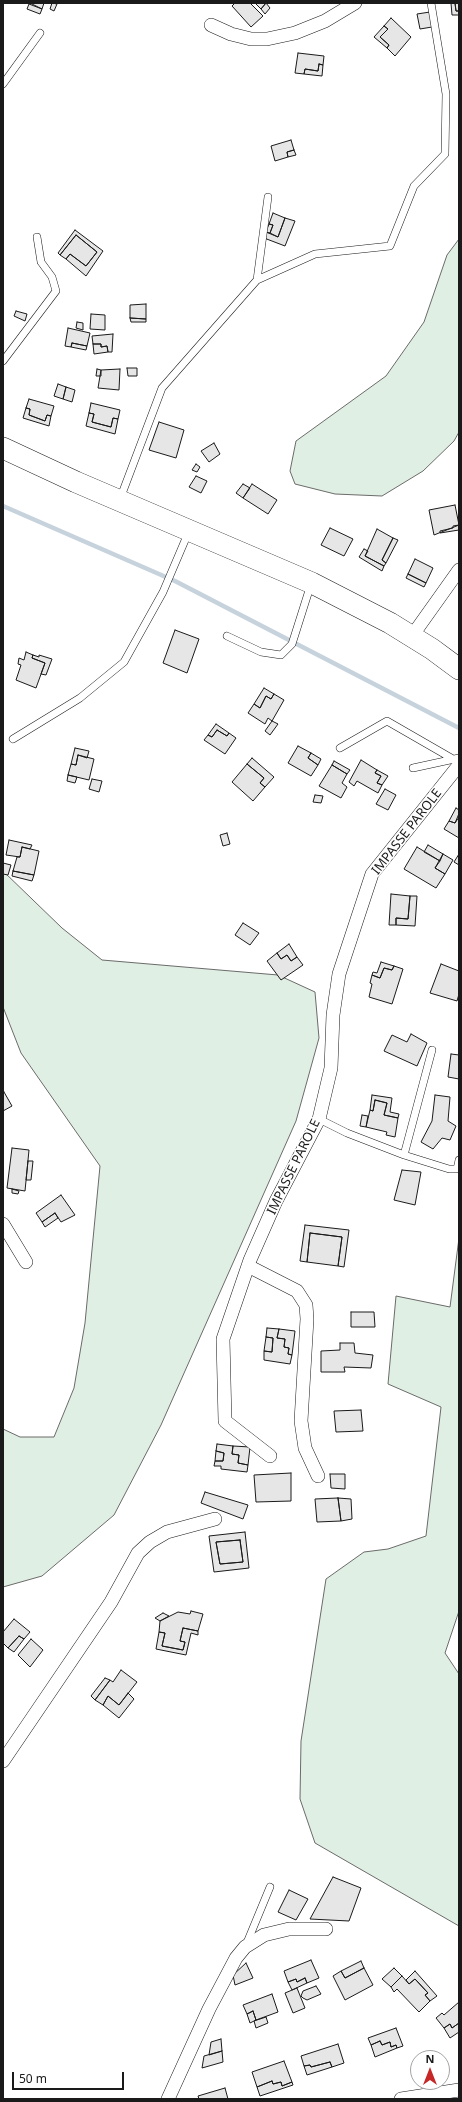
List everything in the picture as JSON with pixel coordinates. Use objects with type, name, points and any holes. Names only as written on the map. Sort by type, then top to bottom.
[{"type":"main road","points":[[3,448],[120,501],[312,583],[412,636],[459,668]]},
{"type":"street","points":[[211,26],[231,34],[251,39],[267,39],[295,33],[318,24],[356,3]]},
{"type":"street","points":[[412,636],[459,570]]},
{"type":"street","name":"IMPASSE PAROLE","points":[[270,1456],[225,1421],[223,1339],[248,1266],[276,1200],[319,1119],[331,1068],[333,1015],[339,974],[372,874],[457,761]]},
{"type":"street","points":[[3,1224],[26,1262]]},
{"type":"street","points":[[248,1266],[297,1291],[306,1305],[307,1319],[301,1421],[305,1448],[318,1476]]},
{"type":"street","points":[[3,1761],[110,1602],[138,1553],[150,1542],[167,1532],[215,1519]]},
{"type":"street","points":[[168,2099],[209,2009],[236,1958],[246,1947],[264,1935],[283,1931],[326,1929]]},
{"type":"street","points":[[403,2099],[459,2090]]},
{"type":"lane","points":[[120,501],[162,388],[257,280],[316,254],[390,246],[414,186],[445,154],[446,94],[431,3]]},
{"type":"lane","points":[[3,84],[40,33]]},
{"type":"lane","points":[[257,280],[268,197]]},
{"type":"lane","points":[[3,361],[56,291],[52,277],[41,262],[37,237]]},
{"type":"lane","points":[[13,739],[80,698],[124,662],[163,592],[189,530]]},
{"type":"lane","points":[[227,636],[261,652],[281,655],[292,644],[312,583]]},
{"type":"lane","points":[[340,748],[387,721],[457,761]]},
{"type":"lane","points":[[413,768],[457,761]]},
{"type":"lane","points":[[404,1155],[432,1050]]},
{"type":"lane","points":[[319,1119],[347,1133],[404,1155],[449,1170],[457,1169],[459,1160]]},
{"type":"lane","points":[[246,1947],[270,1887]]},
{"type":"green space","points":[[459,239],[459,432],[454,441],[423,471],[382,496],[335,494],[295,484],[290,471],[296,441],[386,376],[424,322],[447,255]]},
{"type":"green space","points":[[3,871],[62,928],[102,960],[278,975],[315,992],[319,1038],[296,1121],[161,1425],[114,1515],[42,1576],[3,1587],[3,1429],[20,1437],[54,1437],[74,1388],[85,1323],[100,1166],[21,1053],[3,1007]]},
{"type":"green space","points":[[459,1238],[459,1611],[445,1653],[459,1674],[459,1926],[315,1843],[300,1799],[301,1741],[326,1579],[364,1552],[388,1549],[426,1536],[441,1407],[388,1384],[396,1296],[450,1307]]},
{"type":"building","points":[[30,3],[44,3],[42,9]]},
{"type":"building","points":[[52,3],[57,4],[54,11],[50,9]]},
{"type":"building","points":[[235,3],[250,3],[263,16],[251,27],[232,6]]},
{"type":"building","points":[[255,3],[266,3],[261,9]]},
{"type":"building","points":[[266,3],[270,8],[265,14],[261,9]]},
{"type":"building","points":[[451,3],[455,3],[456,11],[459,11],[459,15],[452,15]]},
{"type":"building","points":[[455,3],[459,3],[459,11],[456,11]]},
{"type":"building","points":[[29,4],[42,9],[40,14],[27,9]]},
{"type":"building","points":[[430,12],[432,27],[420,29],[417,14]]},
{"type":"building","points":[[391,18],[411,37],[395,56],[387,48],[389,45],[380,37],[388,29],[384,26]]},
{"type":"building","points":[[384,26],[388,29],[380,37],[389,45],[387,48],[374,37]]},
{"type":"building","points":[[298,53],[324,56],[323,65],[319,64],[318,71],[305,69],[304,74],[295,73]]},
{"type":"building","points":[[319,64],[323,65],[322,76],[304,74],[305,69],[318,71]]},
{"type":"building","points":[[291,140],[294,150],[287,152],[288,157],[275,161],[271,146]]},
{"type":"building","points":[[294,150],[296,155],[288,157],[287,152]]},
{"type":"building","points":[[273,213],[285,218],[278,237],[270,233],[273,225],[269,224]]},
{"type":"building","points":[[285,218],[295,221],[285,246],[264,238],[266,232],[278,237]]},
{"type":"building","points":[[269,224],[273,225],[270,233],[266,232]]},
{"type":"building","points":[[75,230],[103,251],[86,276],[66,259],[70,254],[86,266],[97,252],[76,235],[60,255],[58,253]]},
{"type":"building","points":[[76,235],[97,252],[86,266],[70,254],[66,259],[60,255]]},
{"type":"building","points":[[146,304],[146,319],[130,318],[130,305]]},
{"type":"building","points":[[16,311],[27,314],[25,321],[14,316]]},
{"type":"building","points":[[91,314],[105,315],[105,330],[90,329]]},
{"type":"building","points":[[130,318],[146,319],[146,322],[131,322]]},
{"type":"building","points":[[77,322],[83,323],[83,330],[76,328]]},
{"type":"building","points":[[68,328],[90,333],[87,346],[72,343],[71,347],[65,346]]},
{"type":"building","points":[[113,334],[112,352],[108,352],[107,346],[101,347],[101,344],[93,344],[92,336]]},
{"type":"building","points":[[72,343],[87,346],[86,350],[71,347]]},
{"type":"building","points":[[93,344],[101,344],[101,347],[107,346],[108,352],[94,354]]},
{"type":"building","points":[[127,368],[137,368],[137,376],[128,376]]},
{"type":"building","points":[[97,369],[101,370],[101,376],[96,376]]},
{"type":"building","points":[[120,369],[119,390],[98,388],[101,370]]},
{"type":"building","points":[[58,384],[66,387],[63,399],[54,396]]},
{"type":"building","points":[[66,387],[75,390],[72,402],[63,399]]},
{"type":"building","points":[[29,399],[54,406],[51,416],[47,415],[45,421],[29,415],[30,409],[26,408]]},
{"type":"building","points":[[91,403],[120,410],[118,419],[113,418],[111,427],[92,422],[94,414],[89,413]]},
{"type":"building","points":[[26,408],[30,409],[29,415],[45,421],[47,415],[51,416],[49,426],[23,418]]},
{"type":"building","points":[[89,413],[94,414],[92,422],[111,427],[113,418],[118,419],[115,434],[86,426]]},
{"type":"building","points":[[159,422],[184,430],[176,458],[149,450]]},
{"type":"building","points":[[214,443],[220,454],[209,462],[201,451]]},
{"type":"building","points":[[196,464],[200,467],[197,472],[192,470]]},
{"type":"building","points":[[196,476],[207,481],[201,493],[189,487]]},
{"type":"building","points":[[243,484],[250,488],[243,498],[236,493]]},
{"type":"building","points":[[252,484],[277,500],[268,514],[243,498]]},
{"type":"building","points":[[455,505],[459,525],[434,535],[429,510]]},
{"type":"building","points":[[459,525],[459,530],[440,533],[440,531]]},
{"type":"building","points":[[330,528],[353,539],[344,556],[321,545]]},
{"type":"building","points":[[377,529],[393,538],[382,560],[386,563],[384,566],[365,556]]},
{"type":"building","points":[[393,538],[398,540],[386,563],[382,560]]},
{"type":"building","points":[[364,549],[368,551],[365,556],[384,566],[382,571],[359,557]]},
{"type":"building","points":[[415,559],[433,568],[426,583],[408,574]]},
{"type":"building","points":[[408,574],[426,583],[424,587],[406,578]]},
{"type":"building","points":[[175,630],[199,639],[187,673],[163,663]]},
{"type":"building","points":[[26,652],[33,655],[32,658],[45,663],[36,688],[16,680],[21,665],[18,664],[19,658],[24,660]]},
{"type":"building","points":[[33,655],[39,657],[39,655],[52,659],[46,675],[41,674],[45,663],[32,658]]},
{"type":"building","points":[[264,688],[274,694],[271,699],[266,696],[260,708],[254,704]]},
{"type":"building","points":[[274,694],[284,700],[272,721],[268,718],[265,724],[248,713],[254,704],[260,708],[266,696],[271,699]]},
{"type":"building","points":[[272,721],[278,724],[270,735],[265,731]]},
{"type":"building","points":[[216,724],[229,733],[227,736],[217,730],[212,737],[208,735]]},
{"type":"building","points":[[217,730],[227,736],[229,733],[236,738],[225,754],[204,740],[208,735],[212,737]]},
{"type":"building","points":[[298,746],[311,753],[308,758],[318,765],[311,776],[288,763]]},
{"type":"building","points":[[75,748],[89,751],[87,758],[78,755],[76,765],[71,764]]},
{"type":"building","points":[[311,753],[321,759],[318,765],[308,758]]},
{"type":"building","points":[[78,755],[94,759],[89,780],[68,775],[71,764],[76,765]]},
{"type":"building","points":[[252,758],[274,777],[265,787],[260,783],[264,778],[247,764]]},
{"type":"building","points":[[361,760],[377,770],[375,773],[381,776],[377,783],[382,785],[378,793],[357,781],[354,786],[349,782]]},
{"type":"building","points":[[334,761],[350,770],[347,774],[332,765]]},
{"type":"building","points":[[247,764],[264,778],[260,783],[265,787],[253,801],[232,782]]},
{"type":"building","points":[[332,765],[347,774],[342,783],[347,787],[341,798],[319,786]]},
{"type":"building","points":[[377,770],[388,776],[382,785],[377,783],[381,776],[375,773]]},
{"type":"building","points":[[68,775],[77,777],[75,783],[67,781]]},
{"type":"building","points":[[92,779],[102,781],[99,792],[89,789]]},
{"type":"building","points":[[385,789],[396,795],[388,810],[376,804]]},
{"type":"building","points":[[315,795],[323,796],[321,803],[313,802]]},
{"type":"building","points":[[456,808],[459,810],[459,817],[455,823],[449,821]]},
{"type":"building","points":[[458,816],[459,838],[444,829],[449,821],[455,823]]},
{"type":"building","points":[[227,833],[230,844],[223,846],[220,835]]},
{"type":"building","points":[[9,840],[32,845],[30,849],[22,847],[20,857],[6,855]]},
{"type":"building","points":[[428,845],[443,854],[440,861],[424,852]]},
{"type":"building","points":[[22,847],[39,851],[34,875],[13,871],[17,857],[20,857]]},
{"type":"building","points":[[417,847],[440,861],[435,868],[445,874],[436,888],[404,869]]},
{"type":"building","points":[[443,854],[453,860],[445,874],[435,868]]},
{"type":"building","points":[[459,854],[459,865],[454,862]]},
{"type":"building","points":[[3,863],[11,865],[8,875],[3,874]]},
{"type":"building","points":[[13,871],[34,875],[32,881],[12,876]]},
{"type":"building","points":[[391,894],[410,896],[408,919],[396,918],[396,925],[389,925]]},
{"type":"building","points":[[410,896],[417,896],[415,926],[396,925],[396,918],[408,919]]},
{"type":"building","points":[[243,923],[259,933],[250,945],[235,935]]},
{"type":"building","points":[[289,944],[297,957],[291,961],[287,955],[281,959],[277,953]]},
{"type":"building","points":[[277,953],[281,959],[287,955],[291,961],[297,957],[303,965],[281,980],[267,961]]},
{"type":"building","points":[[381,962],[394,966],[392,970],[384,968],[380,978],[372,975],[373,972],[377,973]]},
{"type":"building","points":[[441,964],[459,971],[459,994],[457,1001],[430,993]]},
{"type":"building","points":[[394,966],[403,969],[392,1004],[369,997],[372,984],[370,983],[372,975],[380,978],[384,968],[392,970]]},
{"type":"building","points":[[411,1034],[427,1043],[417,1066],[384,1051],[392,1035],[407,1042]]},
{"type":"building","points":[[451,1054],[459,1055],[459,1079],[448,1077]]},
{"type":"building","points":[[4,1092],[12,1106],[3,1111],[3,1093]]},
{"type":"building","points":[[372,1095],[392,1098],[390,1112],[399,1114],[398,1118],[384,1115],[387,1103],[375,1100],[373,1111],[370,1110]]},
{"type":"building","points":[[435,1095],[450,1097],[448,1121],[456,1126],[450,1140],[442,1138],[433,1149],[421,1142],[432,1121]]},
{"type":"building","points":[[375,1100],[387,1103],[384,1115],[398,1118],[395,1137],[386,1135],[387,1132],[366,1127],[370,1110],[373,1111]]},
{"type":"building","points":[[362,1115],[368,1116],[366,1127],[360,1126]]},
{"type":"building","points":[[12,1148],[29,1150],[25,1191],[7,1188]]},
{"type":"building","points":[[28,1161],[33,1161],[31,1180],[26,1180]]},
{"type":"building","points":[[402,1170],[421,1172],[415,1205],[394,1200]]},
{"type":"building","points":[[12,1189],[19,1191],[18,1194],[12,1193]]},
{"type":"building","points":[[61,1195],[75,1215],[61,1222],[55,1213],[42,1222],[36,1213]]},
{"type":"building","points":[[55,1213],[58,1218],[45,1227],[42,1222]]},
{"type":"building","points":[[305,1225],[349,1230],[344,1267],[338,1266],[342,1237],[310,1233],[307,1262],[300,1261]]},
{"type":"building","points":[[310,1233],[342,1237],[338,1266],[307,1262]]},
{"type":"building","points":[[351,1312],[374,1312],[375,1327],[351,1327]]},
{"type":"building","points":[[267,1328],[279,1329],[277,1338],[285,1339],[284,1347],[289,1348],[288,1354],[292,1355],[290,1364],[264,1360],[264,1351],[272,1352],[273,1338],[266,1337]]},
{"type":"building","points":[[279,1329],[295,1331],[292,1355],[288,1354],[289,1348],[284,1347],[285,1339],[277,1338]]},
{"type":"building","points":[[266,1337],[273,1338],[272,1352],[264,1351]]},
{"type":"building","points":[[340,1343],[354,1343],[355,1353],[373,1355],[371,1368],[344,1367],[345,1372],[321,1372],[321,1351],[340,1350]]},
{"type":"building","points":[[361,1410],[363,1431],[336,1432],[334,1411]]},
{"type":"building","points":[[217,1444],[233,1446],[232,1454],[239,1455],[238,1463],[248,1465],[247,1472],[221,1469],[221,1466],[214,1466],[215,1461],[223,1461],[224,1453],[216,1451]]},
{"type":"building","points":[[233,1446],[250,1447],[248,1465],[238,1463],[239,1455],[232,1454]]},
{"type":"building","points":[[216,1451],[224,1453],[223,1461],[215,1461]]},
{"type":"building","points":[[291,1473],[291,1501],[256,1502],[254,1475]]},
{"type":"building","points":[[330,1474],[345,1474],[345,1489],[331,1488]]},
{"type":"building","points":[[205,1492],[248,1505],[243,1519],[201,1503]]},
{"type":"building","points":[[338,1498],[341,1521],[317,1522],[315,1499]]},
{"type":"building","points":[[338,1498],[351,1499],[352,1519],[341,1521]]},
{"type":"building","points":[[245,1532],[249,1568],[214,1572],[209,1536]],"holes":[[[240,1540],[243,1562],[220,1564],[216,1542]]]},
{"type":"building","points":[[240,1540],[243,1562],[220,1564],[216,1542]]},
{"type":"building","points":[[191,1611],[203,1614],[198,1631],[183,1628],[180,1641],[185,1642],[183,1650],[162,1646],[165,1633],[159,1632],[160,1621],[178,1612],[190,1614]]},
{"type":"building","points":[[163,1613],[169,1616],[160,1621],[155,1618]]},
{"type":"building","points":[[14,1619],[30,1632],[24,1639],[19,1636],[8,1648],[3,1643],[3,1632]]},
{"type":"building","points":[[183,1628],[198,1631],[198,1635],[191,1633],[186,1655],[156,1649],[159,1632],[165,1633],[162,1646],[183,1650],[185,1642],[180,1641]]},
{"type":"building","points":[[19,1636],[24,1639],[14,1652],[8,1648]]},
{"type":"building","points":[[31,1639],[43,1650],[30,1667],[18,1655]]},
{"type":"building","points":[[121,1670],[137,1682],[119,1705],[108,1696],[103,1705],[95,1700],[110,1680],[113,1682]]},
{"type":"building","points":[[105,1678],[110,1680],[95,1700],[91,1696]]},
{"type":"building","points":[[128,1693],[134,1699],[119,1718],[103,1705],[108,1696],[119,1705]]},
{"type":"building","points":[[333,1877],[361,1888],[349,1921],[310,1919]]},
{"type":"building","points":[[289,1890],[308,1899],[296,1920],[278,1912]]},
{"type":"building","points":[[311,1960],[319,1978],[307,1983],[305,1978],[297,1982],[296,1979],[288,1982],[284,1971]]},
{"type":"building","points":[[361,1961],[364,1968],[345,1978],[341,1971]]},
{"type":"building","points":[[246,1963],[253,1978],[235,1985],[233,1975]]},
{"type":"building","points":[[364,1968],[373,1985],[345,2000],[333,1976],[341,1971],[345,1978]]},
{"type":"building","points":[[394,1968],[402,1976],[391,1987],[382,1979]]},
{"type":"building","points":[[415,1971],[437,1996],[430,2001],[425,1995],[428,1993],[415,1979],[409,1984],[406,1980]]},
{"type":"building","points":[[402,1976],[409,1984],[415,1979],[428,1993],[425,1995],[430,2001],[419,2012],[397,1989],[394,1992],[391,1987]]},
{"type":"building","points":[[305,1978],[307,1983],[292,1990],[288,1982],[296,1979],[297,1982]]},
{"type":"building","points":[[316,1986],[321,1994],[307,2000],[301,1996],[303,1991]]},
{"type":"building","points":[[297,1988],[305,2008],[293,2013],[285,1993]]},
{"type":"building","points":[[272,1994],[278,2012],[256,2020],[253,2011],[247,2014],[243,2005]]},
{"type":"building","points":[[459,2002],[459,2023],[452,2028],[450,2024],[444,2028],[436,2018],[442,2013],[444,2015]]},
{"type":"building","points":[[253,2011],[256,2020],[250,2023],[247,2014]]},
{"type":"building","points":[[266,2017],[268,2023],[256,2028],[254,2021]]},
{"type":"building","points":[[459,2023],[459,2032],[450,2038],[444,2028],[450,2024],[452,2028]]},
{"type":"building","points":[[396,2028],[403,2046],[397,2048],[396,2045],[391,2047],[390,2042],[382,2045],[380,2041],[371,2045],[368,2038]]},
{"type":"building","points":[[221,2039],[222,2051],[209,2055],[211,2042]]},
{"type":"building","points":[[380,2041],[382,2045],[390,2042],[391,2047],[396,2045],[397,2048],[375,2057],[371,2045]]},
{"type":"building","points":[[338,2044],[344,2063],[332,2067],[330,2062],[311,2067],[310,2065],[304,2066],[301,2056]]},
{"type":"building","points":[[222,2051],[223,2062],[202,2068],[204,2056]]},
{"type":"building","points":[[284,2061],[292,2082],[282,2086],[281,2082],[273,2084],[272,2081],[257,2087],[252,2072]]},
{"type":"building","points":[[330,2062],[332,2067],[307,2075],[304,2066],[310,2065],[311,2067]]},
{"type":"building","points":[[272,2081],[273,2084],[281,2082],[282,2086],[292,2082],[293,2085],[260,2096],[257,2087]]},
{"type":"building","points":[[225,2088],[228,2099],[199,2099],[198,2096]]},
{"type":"waterway","points":[[3,506],[175,581],[459,728]]}]
